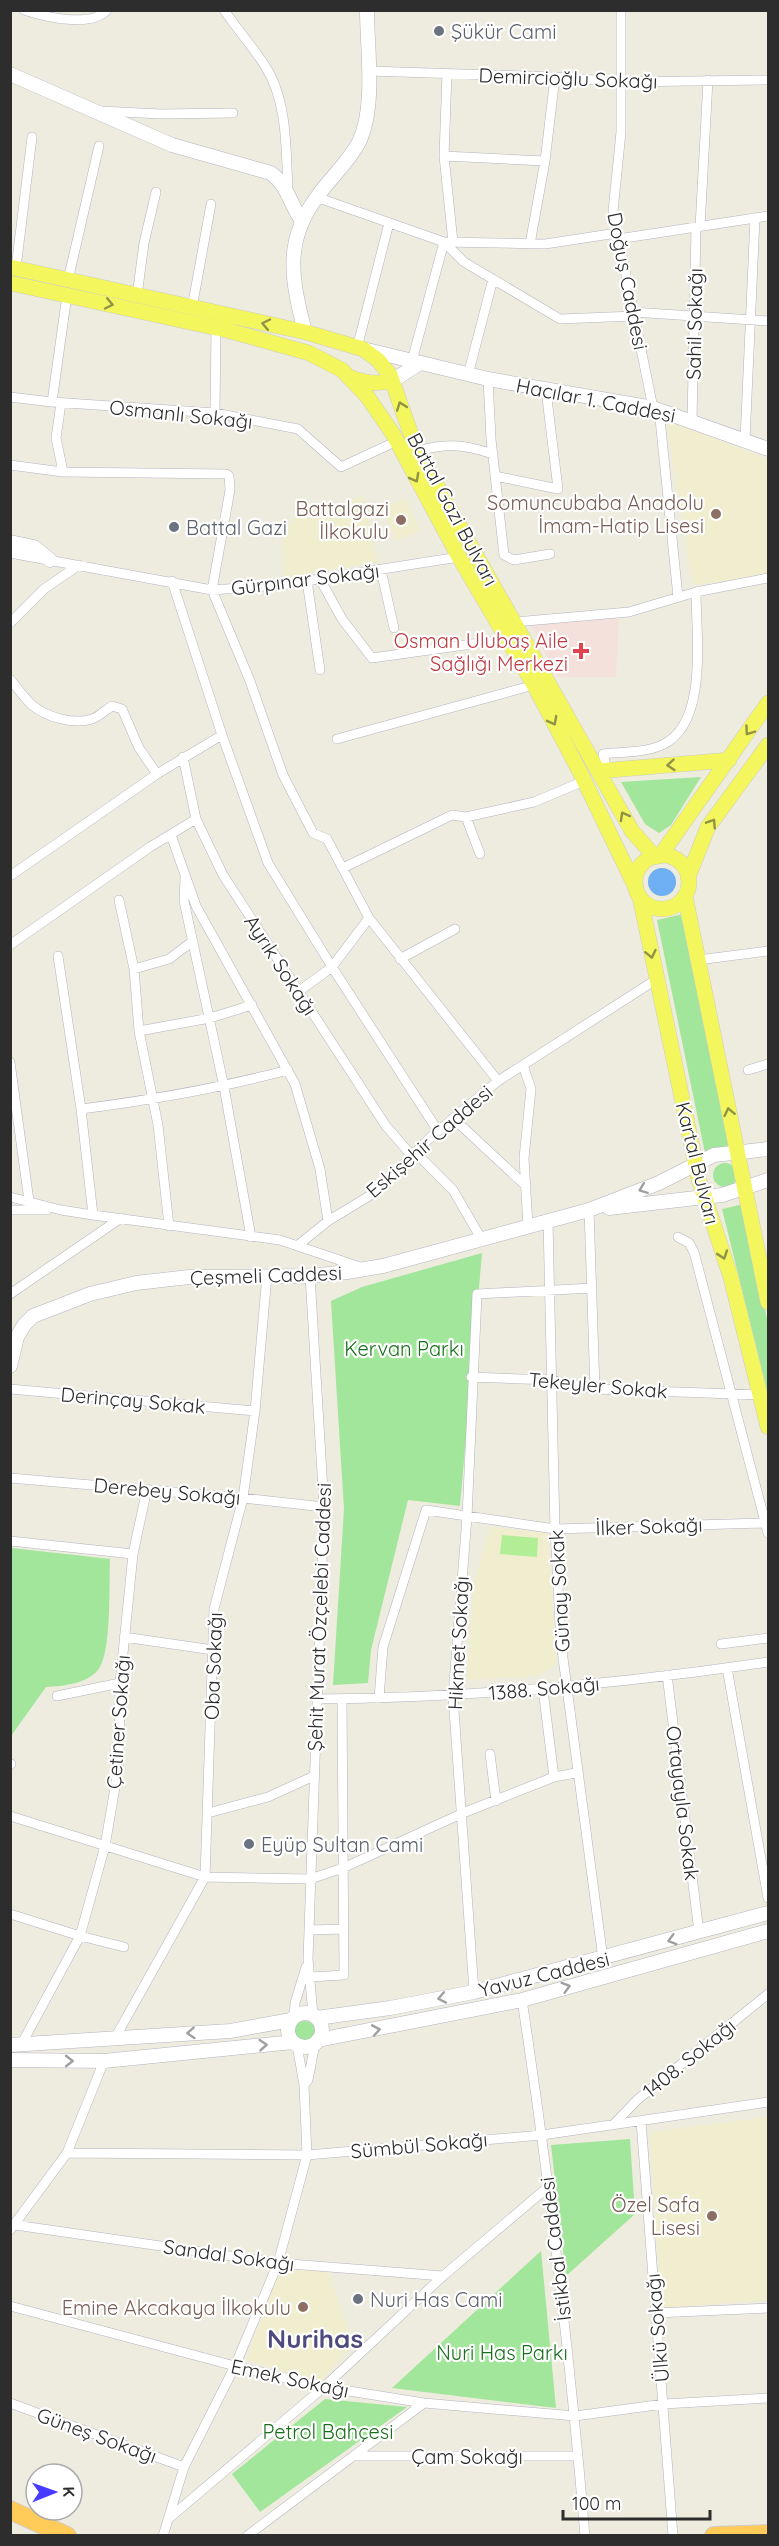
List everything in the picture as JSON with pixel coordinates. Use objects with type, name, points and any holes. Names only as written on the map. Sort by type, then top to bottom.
[{"type":"highway","points":[[10,2510],[67,2535]]},
{"type":"highway","points":[[714,2535],[768,2534]]},
{"type":"main road","name":"Battal Gazi Bulvarı","points":[[12,273],[309,353],[342,370],[367,396],[397,441],[459,557],[534,685],[638,892]]},
{"type":"main road","name":"Battal Gazi Bulvarı","points":[[68,288],[137,296],[305,332],[360,349],[378,360],[392,381],[417,451],[514,622],[603,770],[632,831],[657,856]]},
{"type":"main road","points":[[305,332],[309,353]]},
{"type":"main road","points":[[349,377],[363,382],[392,381]]},
{"type":"main road","points":[[768,703],[729,760],[657,856],[648,860],[639,869],[638,892],[652,907],[664,909],[676,905],[685,896],[688,877],[708,827],[768,745]]},
{"type":"main road","points":[[603,770],[729,760]]},
{"type":"main road","points":[[657,856],[678,861],[688,877]]},
{"type":"main road","name":"Kartal Bulvarı","points":[[638,892],[696,1165],[704,1197],[731,1278],[768,1427]]},
{"type":"main road","name":"Kartal Bulvarı","points":[[685,896],[768,1302]]},
{"type":"street","points":[[24,10],[90,20],[98,18],[107,10]]},
{"type":"street","points":[[224,10],[266,67],[275,86],[286,150],[288,192]]},
{"type":"street","points":[[305,332],[293,284],[293,252],[302,221],[316,197],[359,142],[367,117],[367,10]]},
{"type":"street","name":"Doğuş Caddesi","points":[[621,10],[621,132],[613,212],[656,409],[678,597]]},
{"type":"street","name":"Demircioğlu Sokağı","points":[[368,71],[555,77],[622,82],[768,80]]},
{"type":"street","points":[[10,74],[172,145],[271,173],[281,181],[302,221]]},
{"type":"street","points":[[392,381],[416,362],[448,242],[444,156],[447,74]]},
{"type":"street","points":[[530,244],[545,161],[555,77]]},
{"type":"street","name":"Sahil Sokağı","points":[[692,421],[698,227],[708,80]]},
{"type":"street","points":[[90,110],[161,114],[233,113]]},
{"type":"street","points":[[12,273],[32,137]]},
{"type":"street","points":[[63,472],[56,438],[56,403],[68,288],[99,146]]},
{"type":"street","points":[[444,156],[545,161]]},
{"type":"street","points":[[137,296],[144,243],[156,192]]},
{"type":"street","points":[[316,197],[448,242],[545,244],[698,227],[768,216]]},
{"type":"street","points":[[192,308],[211,204]]},
{"type":"street","points":[[745,440],[755,218]]},
{"type":"street","points":[[360,349],[389,223]]},
{"type":"street","points":[[448,242],[464,262],[560,319],[634,314],[768,321]]},
{"type":"street","points":[[468,375],[493,279]]},
{"type":"street","points":[[215,413],[216,327]]},
{"type":"street","name":"Hacılar 1. Caddesi","points":[[360,349],[468,375],[656,409],[768,449]]},
{"type":"street","points":[[488,379],[493,454],[504,555],[514,560],[550,554]]},
{"type":"street","points":[[495,476],[558,489],[546,390]]},
{"type":"street","name":"Osmanlı Sokağı","points":[[10,397],[56,403],[215,413],[298,429],[341,467],[397,441]]},
{"type":"street","points":[[417,451],[442,444],[468,446],[493,454]]},
{"type":"street","points":[[10,465],[63,472],[226,474],[229,476],[230,490],[212,590],[250,681],[287,783],[313,833],[327,839],[369,918],[498,1081]]},
{"type":"street","points":[[10,542],[34,547],[50,560]]},
{"type":"street","name":"Gürpınar Sokağı","points":[[10,553],[212,590],[307,581],[459,557]]},
{"type":"street","points":[[10,623],[44,589],[79,565]]},
{"type":"street","points":[[381,570],[394,628]]},
{"type":"street","points":[[514,622],[629,612],[696,592],[768,578]]},
{"type":"street","points":[[320,579],[342,619],[372,658],[507,639]]},
{"type":"street","points":[[172,581],[222,735],[268,863],[438,1131]]},
{"type":"street","points":[[307,581],[320,670]]},
{"type":"street","points":[[603,770],[603,754],[660,746],[676,735],[686,718],[697,674],[696,592]]},
{"type":"street","points":[[10,679],[32,705],[65,719],[86,720],[101,714],[112,706],[122,709],[139,748],[157,774]]},
{"type":"street","points":[[337,739],[534,685]]},
{"type":"street","points":[[10,876],[157,774],[222,735]]},
{"type":"street","name":"Ayrık Sokağı","points":[[183,757],[196,819],[223,875],[386,1126],[453,1190],[482,1240]]},
{"type":"street","points":[[344,868],[452,815],[466,817],[534,802],[584,781]]},
{"type":"street","points":[[466,817],[480,854]]},
{"type":"street","points":[[10,945],[196,819]]},
{"type":"street","points":[[171,835],[196,906],[288,1070],[301,1102],[320,1169],[328,1221]]},
{"type":"street","points":[[185,877],[183,894],[224,1087],[251,1237]]},
{"type":"street","points":[[119,900],[134,969],[139,1031],[160,1140],[169,1226]]},
{"type":"street","points":[[298,992],[332,967],[369,918]]},
{"type":"street","points":[[400,959],[455,929]]},
{"type":"street","points":[[134,969],[169,959],[193,941]]},
{"type":"street","points":[[698,960],[768,951]]},
{"type":"street","points":[[58,956],[81,1109],[93,1215]]},
{"type":"street","name":"Eskişehir Caddesi","points":[[297,1246],[328,1221],[374,1193],[438,1131],[498,1081],[657,980]]},
{"type":"street","points":[[139,1031],[210,1018],[252,1005]]},
{"type":"street","points":[[10,1062],[29,1201]]},
{"type":"street","points":[[748,1070],[768,1064]]},
{"type":"street","points":[[523,1065],[531,1089],[524,1158],[528,1227]]},
{"type":"street","points":[[81,1109],[152,1100],[224,1087],[288,1070]]},
{"type":"street","points":[[453,1119],[526,1186]]},
{"type":"street","name":"Çeşmeli Caddesi","points":[[10,1366],[17,1337],[33,1316],[90,1294],[136,1283],[189,1277],[309,1276],[365,1269],[589,1210],[659,1183],[714,1155],[768,1149]]},
{"type":"street","name":"Çeşmeli Caddesi","points":[[589,1210],[729,1194],[768,1180]]},
{"type":"street","points":[[10,1197],[61,1210],[280,1240],[365,1269]]},
{"type":"street","points":[[10,1210],[61,1210]]},
{"type":"street","points":[[589,1210],[596,1389]]},
{"type":"street","points":[[10,1294],[121,1218]]},
{"type":"street","name":"Günay Sokak","points":[[548,1221],[555,1529],[565,1688],[603,1959]]},
{"type":"street","points":[[678,1237],[689,1244],[694,1252],[767,1528]]},
{"type":"street","name":"Oba Sokağı","points":[[115,2038],[205,1877],[214,1609],[243,1498],[255,1411],[267,1275]]},
{"type":"street","name":"Şehit Murat Özçelebi Caddesi","points":[[309,1276],[324,1507],[308,1959],[315,2016]]},
{"type":"street","points":[[549,1292],[592,1288]]},
{"type":"street","name":"Hikmet Sokağı","points":[[474,1992],[453,1696],[467,1517],[471,1377],[477,1294],[549,1292]]},
{"type":"street","name":"Tekeyler Sokak","points":[[471,1377],[551,1380],[596,1389],[761,1395]]},
{"type":"street","name":"Derinçay Sokak","points":[[10,1389],[255,1411]]},
{"type":"street","name":"Derebey Sokağı","points":[[10,1478],[324,1507]]},
{"type":"street","name":"Çetiner Sokağı","points":[[16,2045],[80,1936],[105,1846],[118,1764],[120,1683],[133,1554],[147,1489]]},
{"type":"street","name":"İlker Sokağı","points":[[379,1698],[382,1647],[426,1510],[555,1529],[767,1528]]},
{"type":"street","points":[[10,1541],[133,1554]]},
{"type":"street","points":[[124,1637],[213,1650]]},
{"type":"street","points":[[721,1644],[768,1638]]},
{"type":"street","name":"1388. Sokağı","points":[[317,1699],[453,1696],[543,1690],[768,1662]]},
{"type":"street","points":[[727,1668],[768,1898]]},
{"type":"street","name":"Ortayayla Sokak","points":[[666,1675],[699,1932]]},
{"type":"street","points":[[57,1696],[120,1683]]},
{"type":"street","points":[[543,1690],[554,1777]]},
{"type":"street","points":[[310,1977],[344,1975],[342,1699]]},
{"type":"street","points":[[490,1754],[496,1800]]},
{"type":"street","points":[[10,1816],[205,1877],[310,1879],[343,1868],[496,1800],[554,1777],[576,1773]]},
{"type":"street","points":[[208,1813],[268,1797],[314,1776]]},
{"type":"street","name":"Yavuz Caddesi","points":[[315,2016],[390,2008],[474,1992],[768,1913]]},
{"type":"street","points":[[10,1914],[124,1947]]},
{"type":"street","points":[[309,1930],[344,1929]]},
{"type":"street","name":"Yavuz Caddesi","points":[[317,2042],[522,2000],[768,1931]]},
{"type":"street","name":"Şehit Murat Özçelebi Caddesi","points":[[292,2018],[308,1959]]},
{"type":"street","name":"1408. Sokağı","points":[[613,2125],[637,2100],[768,1994]]},
{"type":"street","name":"İstikbal Caddesi","points":[[522,2000],[542,2135],[575,2416],[585,2535]]},
{"type":"street","points":[[16,2045],[230,2031],[292,2018],[305,2013],[315,2016],[322,2031],[308,2080],[304,2085]]},
{"type":"street","points":[[163,2535],[184,2467],[235,2366],[278,2262],[307,2155],[304,2085],[295,2044],[288,2029],[292,2018]]},
{"type":"street","points":[[10,2061],[104,2061],[295,2044],[306,2047],[317,2042]]},
{"type":"street","points":[[13,2227],[67,2152],[104,2061]]},
{"type":"street","name":"Sümbül Sokağı","points":[[67,2152],[307,2155],[542,2135],[768,2102]]},
{"type":"street","name":"Ülkü Sokağı","points":[[640,2121],[673,2535]]},
{"type":"street","points":[[166,2520],[324,2387],[443,2276],[548,2187]]},
{"type":"street","name":"Sandal Sokağı","points":[[13,2227],[278,2262],[443,2276]]},
{"type":"street","name":"Emek Sokağı","points":[[10,2306],[235,2366],[324,2387],[424,2403],[575,2416],[664,2404],[768,2398]]},
{"type":"street","points":[[656,2313],[768,2308]]},
{"type":"street","name":"Güneş Sokağı","points":[[10,2403],[184,2467]]},
{"type":"street","points":[[247,2535],[424,2403]]},
{"type":"street","name":"Çam Sokağı","points":[[355,2456],[578,2456]]},
{"type":"shaded area","name":"Somuncubaba Anadolu İmam-Hatip Lisesi","points":[[670,421],[768,459],[768,575],[696,585],[692,583],[667,424]]},
{"type":"shaded area","points":[[363,496],[378,562],[284,578],[282,544],[292,518]]},
{"type":"shaded area","name":"Battalgazi İlkokulu","points":[[405,498],[420,530],[397,541],[382,509]]},
{"type":"shaded area","name":"Osman Ulubaş Aile Sağlığı Merkezi","points":[[619,615],[616,677],[557,677],[531,625]]},
{"type":"shaded area","points":[[490,1527],[548,1533],[557,1664],[539,1676],[467,1680],[474,1581]]},
{"type":"shaded area","name":"Özel Safa Lisesi","points":[[768,2117],[768,2300],[661,2308],[650,2132]]},
{"type":"shaded area","name":"Emine Akcakaya İlkokulu","points":[[280,2270],[328,2271],[353,2343],[320,2383],[246,2360]]},
{"type":"green space","points":[[701,777],[671,825],[659,833],[645,824],[621,782]]},
{"type":"green space","points":[[683,914],[731,1145],[705,1153],[657,920]]},
{"type":"green space","points":[[725,1163],[733,1167],[737,1175],[733,1183],[725,1187],[717,1183],[713,1175],[717,1167]]},
{"type":"green space","points":[[744,1204],[768,1324],[768,1394],[722,1209]]},
{"type":"green space","name":"Kervan Parkı","points":[[482,1253],[460,1506],[408,1500],[371,1650],[368,1683],[333,1685],[344,1509],[331,1301],[362,1287]]},
{"type":"green space","points":[[502,1535],[538,1538],[537,1557],[500,1554]]},
{"type":"green space","points":[[12,1548],[110,1559],[108,1634],[106,1649],[98,1670],[81,1681],[46,1687],[11,1736]]},
{"type":"green space","points":[[305,2021],[315,2028],[316,2032],[309,2042],[305,2043],[295,2036],[294,2032],[301,2022]]},
{"type":"green space","points":[[630,2139],[635,2214],[566,2276],[551,2145]]},
{"type":"green space","name":"Nuri Has Parkı","points":[[541,2251],[556,2408],[392,2388]]},
{"type":"green space","name":"Petrol Bahçesi","points":[[325,2399],[407,2407],[260,2512],[232,2474]]},
{"type":"water","points":[[662,868],[672,872],[676,882],[672,892],[662,896],[652,892],[648,882],[652,872]]},
{"type":"place","name":"Şükür Cami","points":[[439,31]]},
{"type":"place","name":"Somuncubaba Anadolu İmam-Hatip Lisesi","points":[[716,514]]},
{"type":"place","name":"Battalgazi İlkokulu","points":[[401,520]]},
{"type":"place","name":"Battal Gazi","points":[[174,527]]},
{"type":"place","name":"Osman Ulubaş Aile Sağlığı Merkezi","points":[[581,651]]},
{"type":"place","name":"Eyüp Sultan Cami","points":[[249,1844]]},
{"type":"place","name":"Özel Safa Lisesi","points":[[712,2216]]},
{"type":"place","name":"Nuri Has Cami","points":[[358,2299]]},
{"type":"place","name":"Emine Akcakaya İlkokulu","points":[[303,2307]]},
{"type":"district","name":"Nurihas","points":[[315,2338]]}]
